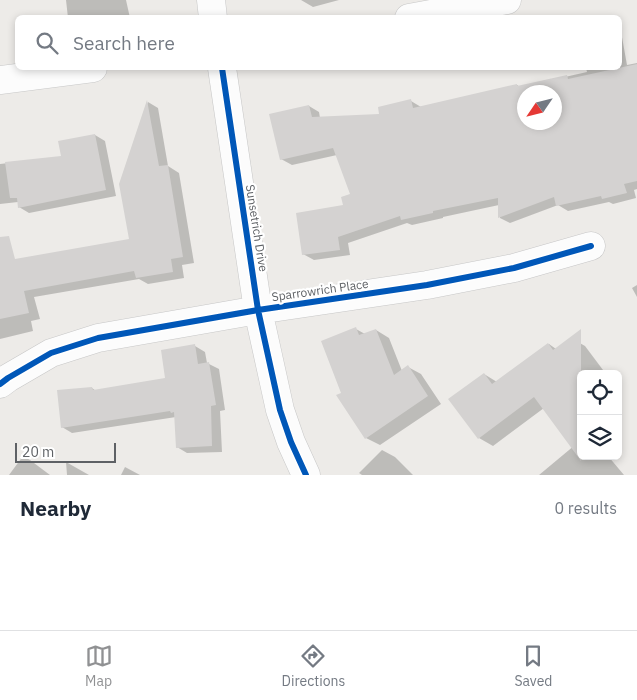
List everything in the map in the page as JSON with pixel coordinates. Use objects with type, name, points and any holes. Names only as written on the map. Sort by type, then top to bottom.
[{"type":"street","points":[[210,0],[213,15]]},
{"type":"street","points":[[425,15],[507,0]]},
{"type":"street","points":[[0,80],[78,70]]},
{"type":"street","name":"Sunsetrich Drive","points":[[222,70],[258,310],[280,410],[290,442],[306,475]]},
{"type":"street","name":"Sparrowrich Place","points":[[0,384],[51,353],[98,338],[258,310],[426,286],[514,268],[591,246]]},
{"type":"building","points":[[637,64],[637,181],[624,184],[627,193],[602,199],[601,196],[556,206],[554,197],[498,218],[498,198],[433,211],[433,213],[401,220],[400,216],[338,237],[340,250],[302,255],[296,213],[343,205],[341,197],[350,194],[333,148],[280,160],[269,114],[309,105],[312,117],[379,114],[378,107],[411,99],[413,108],[517,84],[517,130],[562,130],[562,85],[522,85],[567,75],[568,79],[609,70],[622,70],[622,67]]},
{"type":"building","points":[[147,100],[159,166],[168,165],[183,257],[171,259],[173,272],[136,278],[134,271],[24,291],[29,313],[0,319],[0,237],[9,236],[15,259],[129,239],[119,184]]},
{"type":"building","points":[[95,134],[106,190],[18,208],[17,198],[10,198],[5,162],[61,156],[58,141]]},
{"type":"building","points":[[356,327],[359,335],[376,329],[394,375],[408,365],[428,396],[365,439],[336,395],[341,393],[321,341]]},
{"type":"building","points":[[581,329],[581,370],[577,370],[577,456],[534,397],[478,439],[448,399],[484,373],[492,384],[548,343],[553,350]]},
{"type":"building","points":[[195,344],[198,364],[209,362],[216,405],[211,406],[212,446],[176,448],[174,412],[171,413],[170,411],[61,428],[57,390],[92,387],[93,390],[165,378],[161,350]]},
{"type":"cycle path","points":[[222,70],[258,310],[280,410],[291,442],[306,475]]},
{"type":"cycle path","points":[[0,384],[51,353],[98,338],[258,310],[427,285],[514,268],[591,246]]}]
